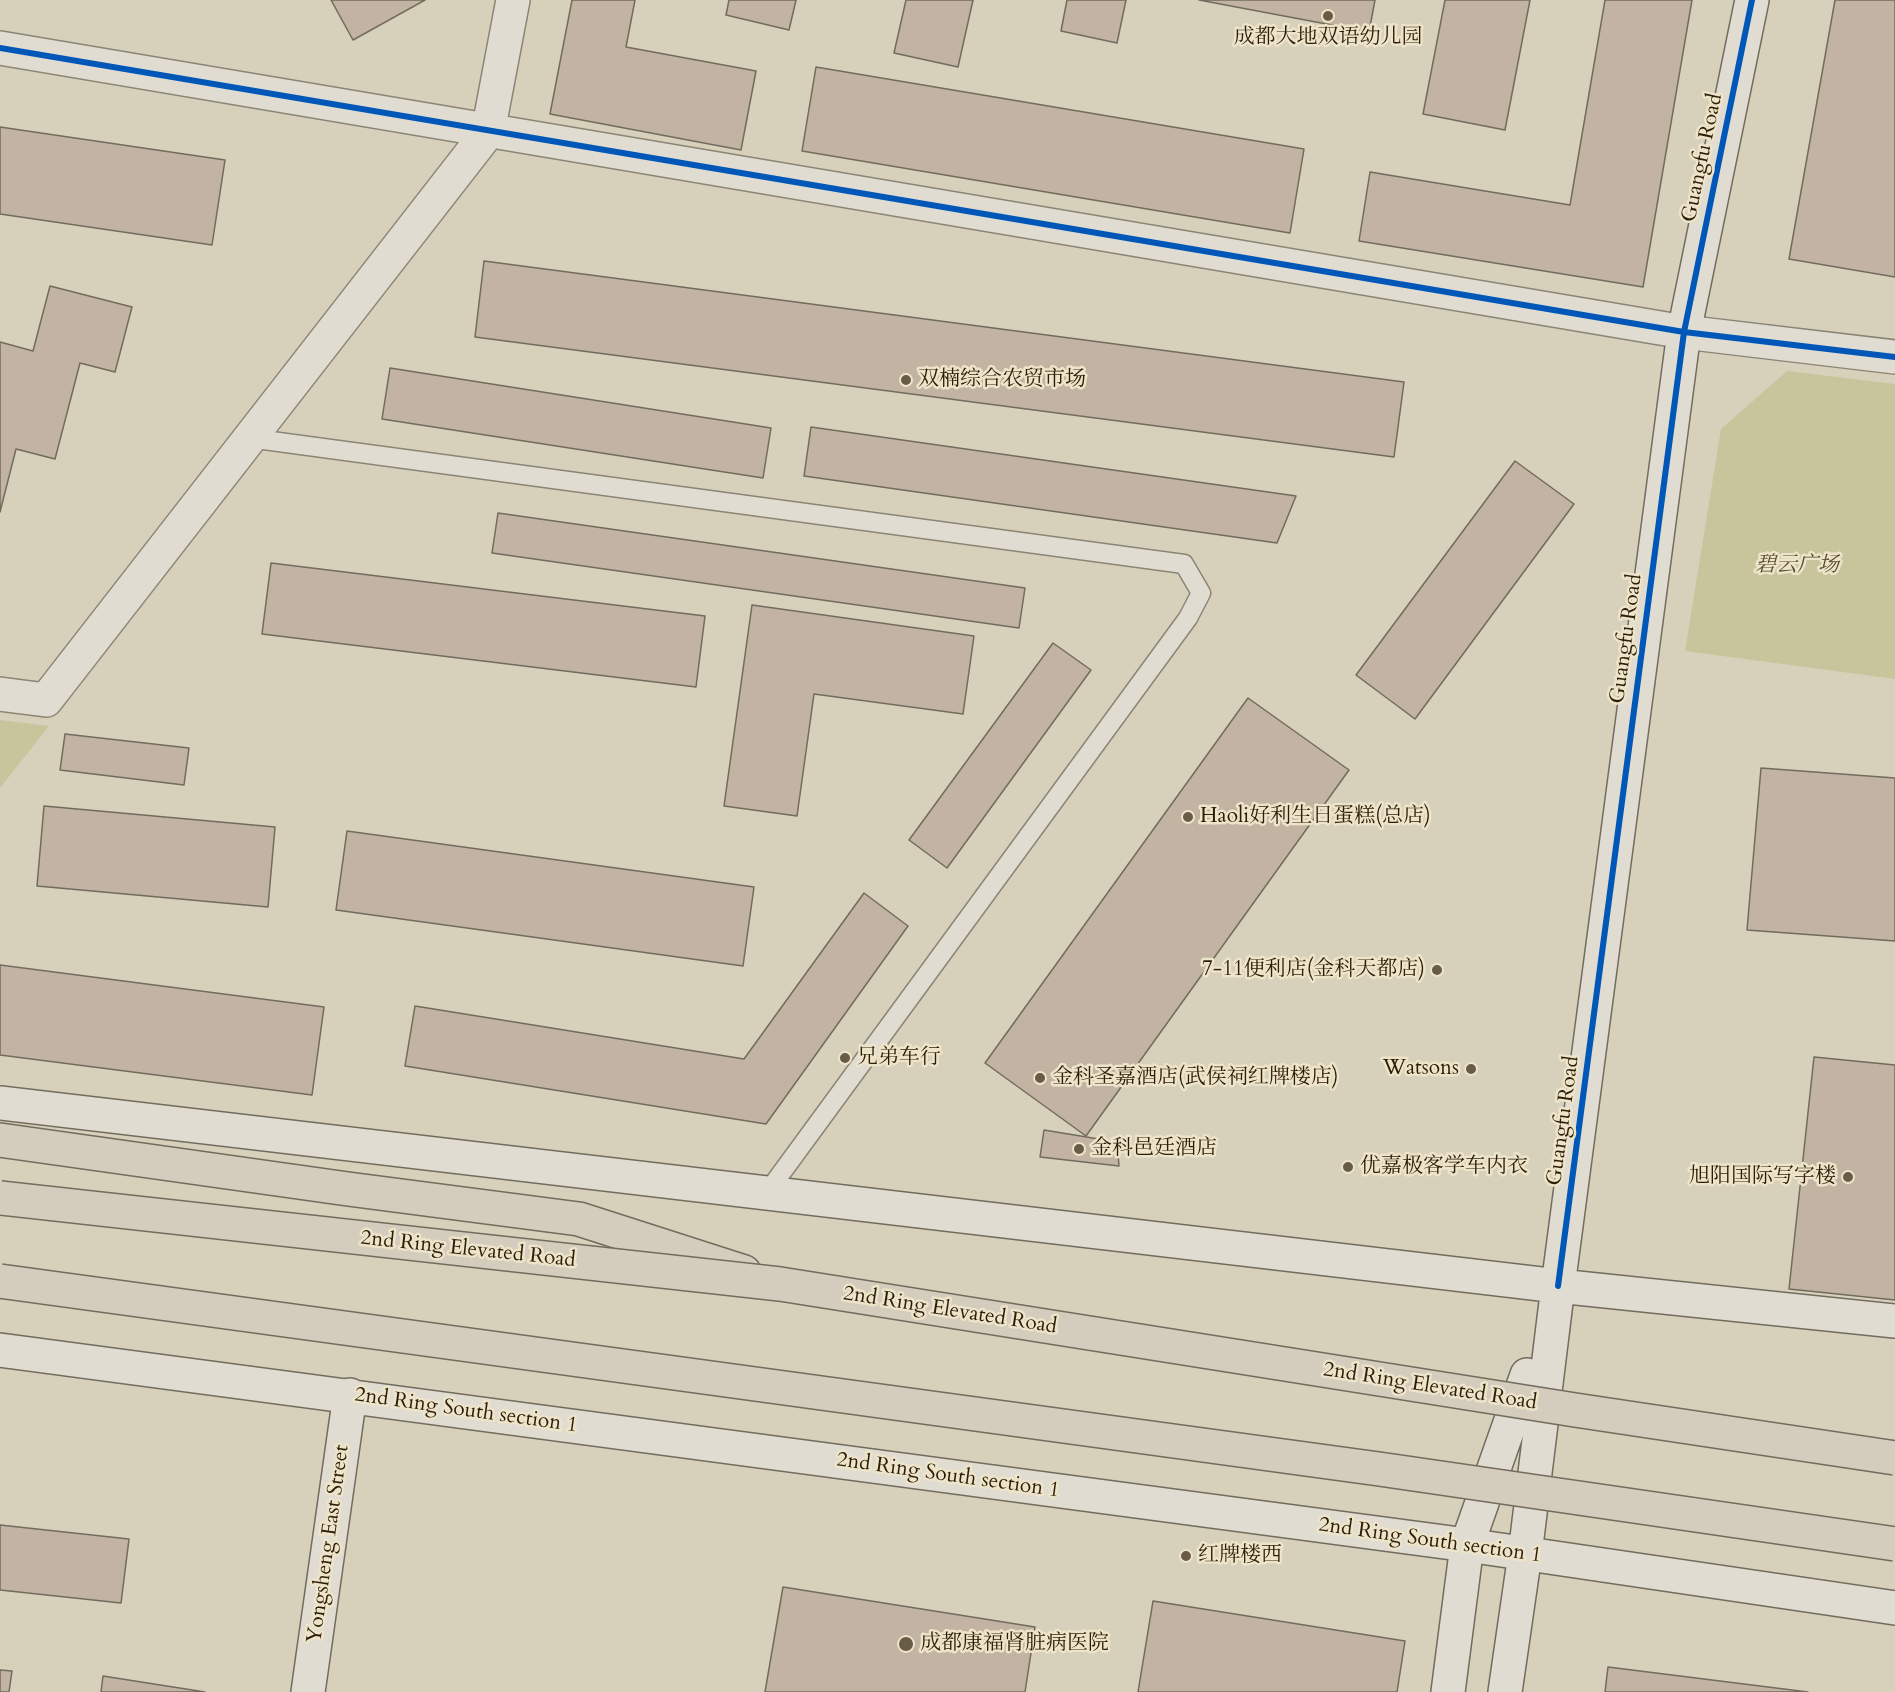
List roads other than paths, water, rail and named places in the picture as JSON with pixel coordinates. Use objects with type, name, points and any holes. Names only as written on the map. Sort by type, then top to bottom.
[{"type":"highway","points":[[0,1140],[348,1190],[579,1219],[780,1284]]},
{"type":"highway","name":"2nd Ring Elevated Road","points":[[0,1198],[780,1284],[1895,1458]]},
{"type":"highway","points":[[0,1281],[1379,1468],[1895,1544]]},
{"type":"main road","points":[[0,694],[46,700],[488,132],[513,0]]},
{"type":"main road","name":"Guangfu Road","points":[[1558,1286],[1684,332],[1752,0]]},
{"type":"main road","points":[[0,48],[1684,332],[1895,357]]},
{"type":"main road","points":[[0,1103],[1558,1286],[1895,1321]]},
{"type":"main road","points":[[1448,1692],[1467,1545],[1558,1286]]},
{"type":"main road","points":[[1505,1692],[1525,1554],[1558,1286]]},
{"type":"main road","name":"2nd Ring South section 1","points":[[0,1350],[1467,1545],[1895,1608]]},
{"type":"main road","name":"Yongsheng East Street","points":[[308,1692],[350,1395]]},
{"type":"lane","points":[[249,438],[1184,564],[1201,593],[1188,618],[766,1194]]},
{"type":"place","name":"成都大地双语幼儿园","points":[[1328,16]]},
{"type":"place","name":"双楠综合农贸市场","points":[[906,380]]},
{"type":"place","name":"Haoli好利生日蛋糕(总店)","points":[[1188,817]]},
{"type":"place","name":"7-11便利店(金科天都店)","points":[[1437,970]]},
{"type":"place","name":"兄弟车行","points":[[845,1058]]},
{"type":"place","name":"Watsons","points":[[1471,1069]]},
{"type":"place","name":"金科圣嘉酒店(武侯祠红牌楼店)","points":[[1040,1078]]},
{"type":"place","name":"金科邑廷酒店","points":[[1079,1149]]},
{"type":"place","name":"优嘉极客学车内衣","points":[[1348,1167]]},
{"type":"place","name":"旭阳国际写字楼","points":[[1848,1177]]},
{"type":"place","name":"红牌楼西","points":[[1186,1556]]},
{"type":"place","name":"成都康福肾脏病医院","points":[[906,1644]]},
{"type":"park label","name":"碧云广场","points":[[1797,566]]}]
